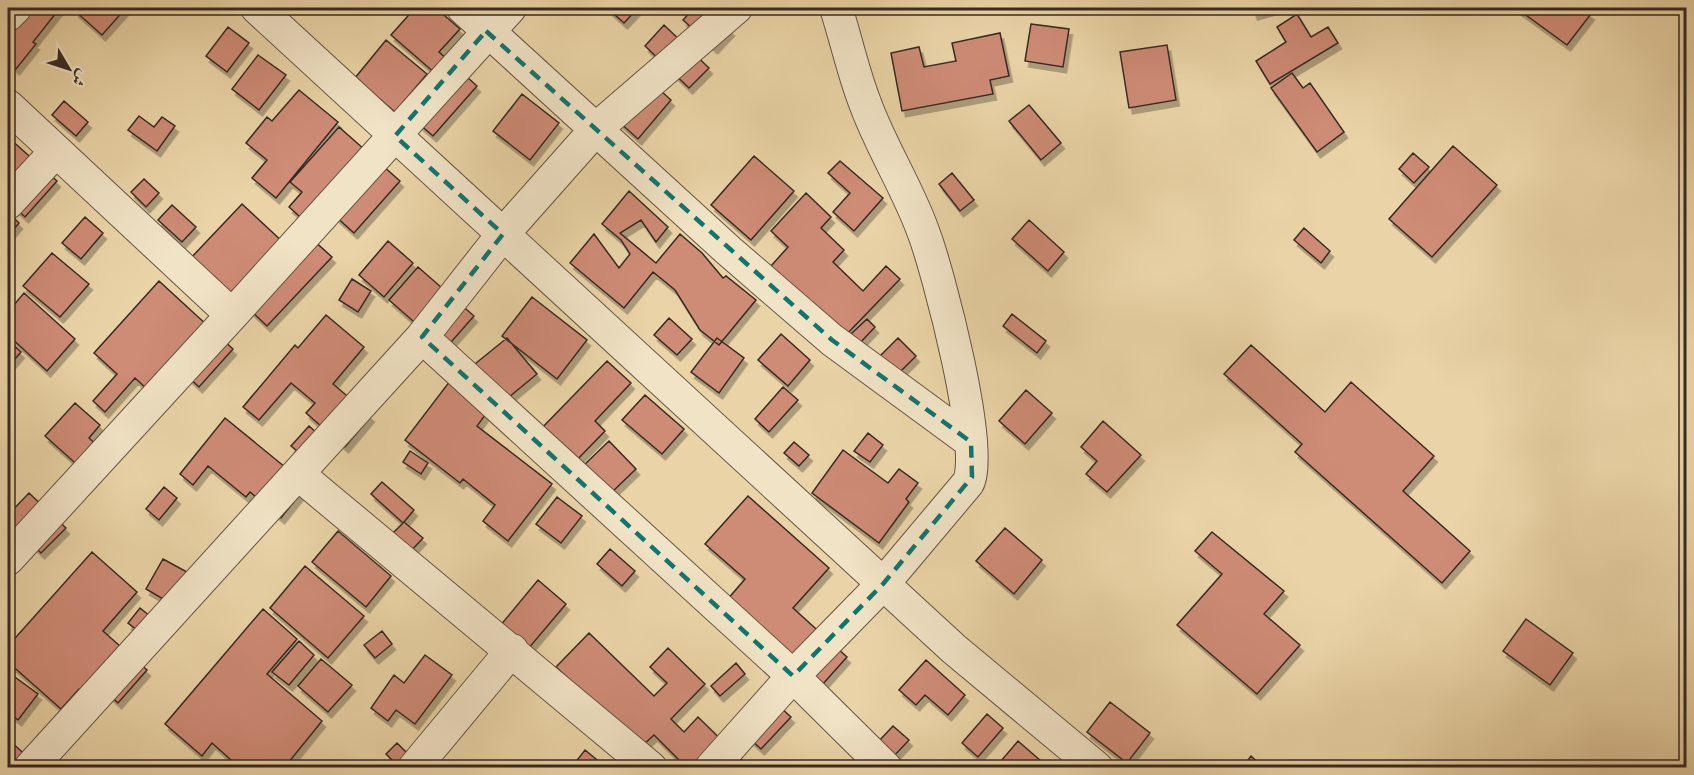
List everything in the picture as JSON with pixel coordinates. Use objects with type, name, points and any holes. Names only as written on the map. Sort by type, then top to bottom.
[{"type":"street","points":[[8,15],[15,8]]},
{"type":"street","points":[[257,8],[689,402],[954,649],[1097,768]]},
{"type":"street","points":[[463,8],[729,251],[832,340],[971,442]]},
{"type":"street","points":[[8,559],[395,136],[486,31],[510,8]]},
{"type":"street","points":[[30,768],[422,337],[503,234],[597,128],[736,8]]},
{"type":"street","points":[[711,768],[793,676],[883,584],[968,483],[973,469],[971,442],[951,332],[935,268],[904,185],[865,103],[836,8]]},
{"type":"street","points":[[8,106],[232,315]]},
{"type":"street","points":[[8,203],[56,151]]},
{"type":"street","points":[[422,337],[793,676],[886,768]]},
{"type":"street","points":[[298,474],[651,768]]},
{"type":"street","points":[[414,768],[512,650]]},
{"type":"highlighted area","points":[[486,31],[832,340],[971,442],[972,477],[883,584],[793,676],[422,337],[503,234],[395,136]]},
{"type":"building","points":[[8,8],[60,8],[33,42],[36,44],[16,69],[8,62]]},
{"type":"building","points":[[78,8],[126,8],[102,35],[75,11]]},
{"type":"building","points":[[415,8],[436,8],[460,29],[439,52],[477,86],[433,136],[404,111],[436,74],[391,35]]},
{"type":"building","points":[[607,8],[638,8],[624,23]]},
{"type":"building","points":[[694,8],[706,8],[731,30],[714,48],[683,20]]},
{"type":"building","points":[[1252,8],[1276,8],[1254,14]]},
{"type":"building","points":[[1516,8],[1582,8],[1591,14],[1567,45]]},
{"type":"building","points":[[1297,14],[1311,37],[1328,27],[1338,43],[1270,84],[1256,61],[1286,42],[1277,27]]},
{"type":"building","points":[[1031,24],[1069,29],[1063,67],[1025,61]]},
{"type":"building","points":[[664,25],[709,68],[689,88],[645,46]]},
{"type":"building","points":[[228,27],[249,43],[227,72],[206,56]]},
{"type":"building","points":[[1000,33],[1009,76],[990,80],[993,94],[902,111],[891,53],[919,47],[924,67],[956,61],[952,43]]},
{"type":"building","points":[[386,40],[427,74],[395,112],[355,78]]},
{"type":"building","points":[[1167,45],[1176,100],[1129,108],[1120,52]]},
{"type":"building","points":[[258,55],[286,75],[259,110],[232,89]]},
{"type":"building","points":[[1292,73],[1303,88],[1310,83],[1344,132],[1317,152],[1271,88]]},
{"type":"building","points":[[651,82],[671,100],[638,139],[618,121]]},
{"type":"building","points":[[299,90],[338,122],[276,198],[252,178],[267,160],[246,143],[267,117],[272,121]]},
{"type":"building","points":[[522,94],[559,123],[530,160],[493,131]]},
{"type":"building","points":[[64,101],[88,122],[76,136],[52,115]]},
{"type":"building","points":[[1029,105],[1061,143],[1041,160],[1009,121]]},
{"type":"building","points":[[139,116],[154,127],[162,117],[175,126],[157,151],[128,130]]},
{"type":"building","points":[[339,127],[400,181],[354,233],[324,206],[308,224],[289,207],[302,192],[290,182]]},
{"type":"building","points":[[8,137],[57,181],[25,217],[8,201]]},
{"type":"building","points":[[1453,146],[1497,185],[1432,257],[1389,219]]},
{"type":"building","points":[[1413,153],[1429,167],[1414,183],[1399,169]]},
{"type":"building","points":[[754,156],[794,191],[751,240],[711,205]]},
{"type":"building","points":[[840,161],[883,198],[854,231],[833,212],[850,193],[828,173]]},
{"type":"building","points":[[952,173],[974,200],[960,211],[939,184]]},
{"type":"building","points":[[144,179],[159,193],[146,207],[131,192]]},
{"type":"building","points":[[629,191],[668,227],[656,242],[641,220],[620,233],[656,263],[680,234],[702,253],[723,278],[726,276],[756,300],[719,345],[700,330],[675,290],[653,272],[624,308],[570,263],[594,234],[619,268],[630,254],[621,240],[602,224]]},
{"type":"building","points":[[806,193],[831,217],[821,228],[844,250],[833,262],[863,291],[886,266],[900,279],[845,336],[771,266],[788,247],[771,231]]},
{"type":"building","points":[[242,204],[286,245],[301,229],[332,257],[267,326],[231,292],[227,297],[189,260]]},
{"type":"building","points":[[172,205],[196,227],[182,242],[158,220]]},
{"type":"building","points":[[8,212],[19,223],[8,236]]},
{"type":"building","points":[[85,217],[103,233],[81,259],[62,243]]},
{"type":"building","points":[[1029,220],[1064,252],[1048,271],[1012,239]]},
{"type":"building","points":[[1304,228],[1330,251],[1321,263],[1294,240]]},
{"type":"building","points":[[388,241],[413,263],[384,297],[359,275]]},
{"type":"building","points":[[52,253],[89,284],[60,317],[23,286]]},
{"type":"building","points":[[418,267],[474,316],[445,349],[389,300]]},
{"type":"building","points":[[352,279],[371,291],[358,312],[339,300]]},
{"type":"building","points":[[159,281],[233,349],[199,387],[172,362],[147,389],[135,378],[105,412],[93,401],[117,374],[94,353]]},
{"type":"building","points":[[24,293],[75,339],[47,371],[8,335],[8,312]]},
{"type":"building","points":[[532,297],[587,340],[557,379],[502,336]]},
{"type":"building","points":[[1012,314],[1046,341],[1037,353],[1003,326]]},
{"type":"building","points":[[326,315],[364,347],[333,384],[371,416],[345,447],[306,413],[315,403],[291,383],[259,420],[243,407],[295,345],[298,348]]},
{"type":"building","points":[[669,318],[692,339],[677,355],[654,335]]},
{"type":"building","points":[[867,319],[875,327],[860,343],[851,334]]},
{"type":"building","points":[[781,334],[810,360],[788,386],[758,360]]},
{"type":"building","points":[[507,338],[537,374],[503,402],[470,368]]},
{"type":"building","points":[[717,338],[744,358],[719,393],[691,372]]},
{"type":"building","points":[[898,338],[916,356],[893,379],[875,361]]},
{"type":"building","points":[[8,340],[21,352],[8,367]]},
{"type":"building","points":[[1251,345],[1325,412],[1351,382],[1434,456],[1403,491],[1470,551],[1442,583],[1295,452],[1302,444],[1224,374]]},
{"type":"building","points":[[607,361],[631,383],[595,421],[605,431],[573,464],[538,432]]},
{"type":"building","points":[[450,381],[488,411],[477,426],[552,484],[508,541],[483,521],[495,505],[463,479],[460,483],[405,440]]},
{"type":"building","points":[[783,387],[798,400],[769,432],[755,419]]},
{"type":"building","points":[[1026,390],[1052,413],[1025,444],[999,421]]},
{"type":"building","points":[[645,395],[684,429],[662,454],[622,420]]},
{"type":"building","points":[[75,403],[100,425],[89,438],[101,449],[83,470],[45,436]]},
{"type":"building","points":[[225,418],[307,485],[281,518],[250,492],[246,497],[208,466],[193,485],[180,474]]},
{"type":"building","points":[[1103,421],[1141,455],[1107,492],[1086,474],[1097,461],[1081,447]]},
{"type":"building","points":[[309,426],[326,441],[309,461],[291,446]]},
{"type":"building","points":[[868,433],[883,445],[870,462],[854,451]]},
{"type":"building","points":[[609,441],[636,469],[609,495],[582,467]]},
{"type":"building","points":[[794,442],[809,455],[799,466],[784,453]]},
{"type":"building","points":[[843,450],[888,483],[899,469],[918,483],[906,499],[909,502],[879,543],[812,493]]},
{"type":"building","points":[[410,451],[428,463],[421,474],[403,462]]},
{"type":"building","points":[[382,482],[414,510],[404,522],[423,538],[410,552],[391,535],[403,523],[371,494]]},
{"type":"building","points":[[164,487],[177,498],[159,520],[146,509]]},
{"type":"building","points":[[29,493],[66,528],[41,553],[8,520],[8,515]]},
{"type":"building","points":[[748,496],[829,568],[793,608],[847,657],[822,685],[727,600],[745,579],[705,544]]},
{"type":"building","points":[[557,497],[582,516],[561,543],[536,524]]},
{"type":"building","points":[[1005,528],[1042,560],[1014,594],[976,561]]},
{"type":"building","points":[[338,531],[391,576],[366,607],[312,562]]},
{"type":"building","points":[[1212,532],[1284,591],[1264,614],[1300,645],[1257,694],[1177,625],[1222,574],[1195,551]]},
{"type":"building","points":[[610,549],[635,571],[622,586],[597,564]]},
{"type":"building","points":[[92,552],[137,592],[103,631],[147,670],[118,703],[103,689],[93,701],[79,689],[61,709],[8,662],[8,646]]},
{"type":"building","points":[[163,559],[198,578],[180,609],[146,589]]},
{"type":"building","points":[[305,566],[364,616],[328,658],[270,608]]},
{"type":"building","points":[[538,580],[566,604],[528,649],[500,626]]},
{"type":"building","points":[[140,608],[161,625],[150,640],[128,623]]},
{"type":"building","points":[[263,609],[297,639],[267,674],[322,721],[284,768],[224,768],[231,760],[212,743],[202,756],[165,724]]},
{"type":"building","points":[[1526,619],[1573,653],[1550,685],[1503,651]]},
{"type":"building","points":[[382,631],[392,644],[375,658],[364,645]]},
{"type":"building","points":[[589,633],[654,696],[667,683],[650,667],[668,648],[705,684],[671,719],[684,732],[698,717],[742,760],[735,768],[720,768],[706,754],[693,768],[687,768],[654,735],[642,746],[556,667]]},
{"type":"building","points":[[299,641],[314,655],[289,685],[272,672]]},
{"type":"building","points":[[425,655],[452,675],[415,724],[396,710],[388,721],[371,708],[394,675],[404,683]]},
{"type":"building","points":[[321,659],[352,685],[328,712],[298,686]]},
{"type":"building","points":[[926,660],[965,695],[948,715],[925,695],[916,705],[899,690]]},
{"type":"building","points":[[736,663],[745,674],[720,696],[711,686]]},
{"type":"building","points":[[8,672],[38,694],[18,720],[8,712]]},
{"type":"building","points":[[768,696],[791,717],[761,749],[739,729]]},
{"type":"building","points":[[1110,702],[1150,733],[1127,763],[1087,732]]},
{"type":"building","points":[[987,714],[1003,728],[978,757],[962,743]]},
{"type":"building","points":[[893,726],[909,740],[893,757],[878,742]]},
{"type":"building","points":[[10,741],[40,768],[8,768]]},
{"type":"building","points":[[1018,741],[1049,768],[995,768]]},
{"type":"building","points":[[397,743],[418,764],[400,768],[386,754]]},
{"type":"building","points":[[585,750],[607,768],[571,768]]},
{"type":"building","points":[[1251,756],[1264,768],[1242,768]]}]
